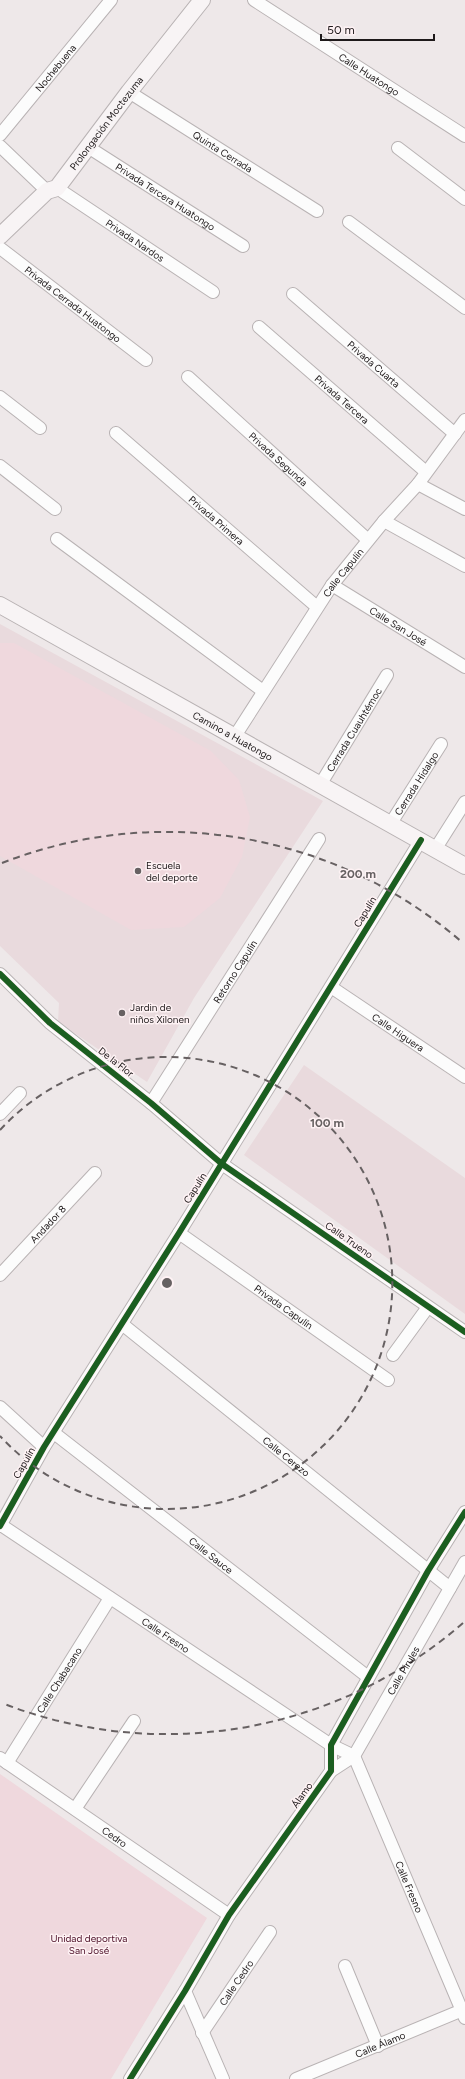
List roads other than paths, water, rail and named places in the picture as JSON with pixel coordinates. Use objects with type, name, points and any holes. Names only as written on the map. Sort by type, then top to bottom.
[{"type":"main road","name":"Prolongación Moctezuma","points":[[0,236],[52,190],[88,147],[129,92],[202,0]]},
{"type":"main road","name":"Camino a Huatongo","points":[[0,605],[436,848],[465,866]]},
{"type":"street","name":"Nochebuena","points":[[0,135],[112,0]]},
{"type":"street","name":"Calle Huatongo","points":[[254,0],[465,136]]},
{"type":"street","name":"Quinta Cerrada","points":[[129,92],[317,212]]},
{"type":"street","name":"Privada Tercera Huatongo","points":[[88,147],[243,246]]},
{"type":"street","points":[[398,148],[465,199]]},
{"type":"street","name":"Privada Nardos","points":[[2,151],[52,190],[213,292]]},
{"type":"street","points":[[349,222],[465,308]]},
{"type":"street","name":"Privada Cerrada Huatongo","points":[[0,248],[146,360]]},
{"type":"street","name":"Privada Cuarta","points":[[293,294],[455,434]]},
{"type":"street","name":"Privada Tercera","points":[[259,327],[426,472]]},
{"type":"street","name":"Privada Segunda","points":[[188,377],[368,540]]},
{"type":"street","points":[[0,396],[40,428]]},
{"type":"street","name":"Calle Capulín","points":[[235,736],[332,585],[384,521],[418,484],[465,420]]},
{"type":"street","name":"Privada Primera","points":[[116,433],[317,607]]},
{"type":"street","points":[[0,466],[55,508]]},
{"type":"street","points":[[418,484],[465,509]]},
{"type":"street","points":[[384,521],[465,566]]},
{"type":"street","points":[[57,539],[263,691]]},
{"type":"street","name":"Calle San José","points":[[332,585],[465,667]]},
{"type":"street","name":"Cerrada Cuauhtémoc","points":[[320,784],[387,675]]},
{"type":"street","name":"Cerrada Hidalgo","points":[[391,823],[441,744]]},
{"type":"street","points":[[436,848],[465,802]]},
{"type":"street","name":"Retorno Capulín","points":[[151,1103],[318,839]]},
{"type":"street","name":"Capulín","points":[[0,1526],[44,1447],[222,1164],[421,840]]},
{"type":"street","name":"De la Flor","points":[[0,974],[50,1023],[151,1103],[222,1164]]},
{"type":"street","name":"Calle Higuera","points":[[331,987],[465,1077]]},
{"type":"street","points":[[0,1114],[20,1093]]},
{"type":"street","name":"Calle Trueno","points":[[222,1164],[465,1332]]},
{"type":"street","name":"Andador 8","points":[[0,1275],[94,1173]]},
{"type":"street","name":"Privada Capulín","points":[[179,1233],[388,1380]]},
{"type":"street","points":[[393,1355],[428,1307]]},
{"type":"street","name":"Calle Cerezo","points":[[122,1324],[450,1588]]},
{"type":"street","points":[[0,1407],[44,1447]]},
{"type":"street","name":"Calle Sauce","points":[[54,1433],[368,1677]]},
{"type":"street","points":[[331,1771],[331,1745],[428,1571],[465,1512]]},
{"type":"street","name":"Calle Fresno","points":[[0,1526],[331,1745],[354,1756],[464,2013]]},
{"type":"street","name":"Calle Pirules","points":[[331,1771],[354,1756],[465,1562]]},
{"type":"street","name":"Calle Chabacano","points":[[4,1760],[110,1598]]},
{"type":"street","points":[[75,1809],[134,1721]]},
{"type":"street","name":"Cedro","points":[[4,1760],[229,1915]]},
{"type":"street","name":"Álamo","points":[[130,2079],[185,1991],[229,1915],[331,1771]]},
{"type":"street","name":"Calle Cedro","points":[[202,2033],[270,1932]]},
{"type":"street","points":[[345,1966],[378,2046]]},
{"type":"street","points":[[185,1991],[223,2079]]},
{"type":"street","name":"Calle Álamo","points":[[296,2079],[464,2013]]},
{"type":"place","name":"Escuela del deporte","points":[[138,871]]},
{"type":"place","name":"Jardin de niños Xilonen","points":[[122,1013]]},
{"type":"park label","name":"Unidad deportiva San José","points":[[89,1944]]}]
